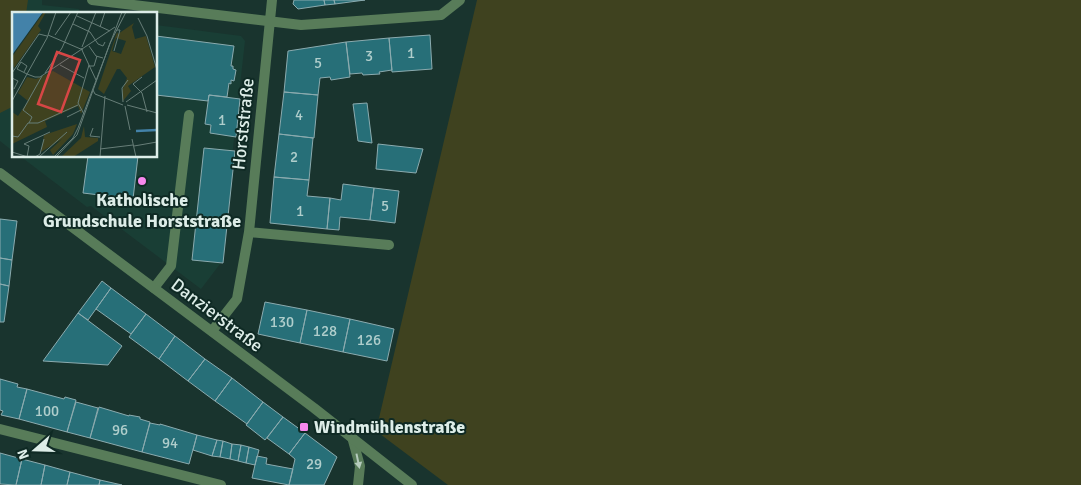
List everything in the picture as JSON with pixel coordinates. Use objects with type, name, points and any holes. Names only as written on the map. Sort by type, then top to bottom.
[{"type":"street","points":[[92,0],[301,25],[441,15],[460,0]]},
{"type":"street","name":"Horststraße","points":[[212,331],[237,299],[249,232],[272,0]]},
{"type":"street","points":[[154,288],[171,266],[189,115]]},
{"type":"street","name":"Danzierstraße","points":[[0,173],[352,437],[411,485]]},
{"type":"street","points":[[249,232],[389,245]]},
{"type":"street","points":[[0,429],[221,485]]},
{"type":"street","points":[[352,437],[360,466],[358,485]]},
{"type":"shaded area","name":"Katholische Grundschule Horststraße","points":[[0,0],[42,0],[42,5],[79,9],[78,12],[12,12],[12,150],[0,141]]},
{"type":"shaded area","points":[[0,0],[28,0],[26,12],[12,12],[12,107],[0,113]]},
{"type":"shaded area","points":[[477,0],[1081,0],[1081,485],[448,485],[376,431]]},
{"type":"shaded area","name":"Katholische Grundschule Horststraße","points":[[158,25],[241,36],[245,41],[220,264],[201,289],[91,206],[87,207],[23,158],[158,158]]},
{"type":"building","points":[[294,0],[324,0],[325,5],[298,9],[293,4]]},
{"type":"building","points":[[324,0],[334,0],[335,4],[325,5]]},
{"type":"building","points":[[334,0],[365,0],[335,4]]},
{"type":"building","points":[[430,35],[432,69],[392,72],[389,38]]},
{"type":"building","points":[[158,36],[234,46],[231,66],[236,70],[234,81],[231,80],[231,84],[229,83],[227,97],[209,95],[208,101],[158,95]]},
{"type":"building","points":[[389,38],[392,70],[379,72],[380,74],[350,74],[346,42]]},
{"type":"building","points":[[346,42],[350,77],[331,80],[330,77],[320,78],[318,95],[284,92],[288,51]]},
{"type":"building","points":[[284,92],[318,95],[314,138],[279,134]]},
{"type":"building","points":[[209,95],[240,99],[236,137],[210,133],[211,125],[205,124]]},
{"type":"building","points":[[367,103],[372,143],[358,141],[353,104]]},
{"type":"building","points":[[279,134],[313,138],[309,180],[274,177]]},
{"type":"building","points":[[378,144],[423,149],[416,173],[376,169]]},
{"type":"building","points":[[204,148],[235,151],[223,263],[192,260]]},
{"type":"building","points":[[88,158],[138,158],[133,199],[83,193]]},
{"type":"building","points":[[274,177],[309,180],[307,196],[330,198],[327,229],[270,223]]},
{"type":"building","points":[[343,184],[374,188],[370,220],[340,217],[339,230],[327,229],[330,198],[341,200]]},
{"type":"building","points":[[374,188],[399,191],[395,223],[370,220]]},
{"type":"building","points":[[0,219],[17,221],[12,260],[0,258]]},
{"type":"building","points":[[0,258],[12,260],[9,286],[0,284]]},
{"type":"building","points":[[102,281],[111,288],[88,320],[78,313]]},
{"type":"building","points":[[0,284],[9,286],[4,322],[0,322]]},
{"type":"building","points":[[111,288],[146,314],[131,334],[96,309]]},
{"type":"building","points":[[265,302],[307,310],[300,343],[258,334]]},
{"type":"building","points":[[307,310],[350,319],[343,352],[300,343]]},
{"type":"building","points":[[78,313],[122,346],[108,365],[43,361]]},
{"type":"building","points":[[146,314],[175,336],[159,359],[129,337]]},
{"type":"building","points":[[350,319],[394,329],[387,361],[343,352]]},
{"type":"building","points":[[175,336],[205,359],[188,381],[159,359]]},
{"type":"building","points":[[205,359],[232,378],[215,401],[188,381]]},
{"type":"building","points":[[232,378],[263,402],[247,424],[215,401]]},
{"type":"building","points":[[0,379],[18,384],[17,387],[27,389],[19,419],[1,415],[3,411],[0,410]]},
{"type":"building","points":[[27,389],[64,399],[65,397],[76,400],[67,432],[19,419]]},
{"type":"building","points":[[76,402],[98,408],[90,438],[67,432]]},
{"type":"building","points":[[263,402],[283,417],[265,440],[246,425]]},
{"type":"building","points":[[99,407],[129,416],[140,417],[140,419],[150,422],[142,452],[90,438]]},
{"type":"building","points":[[283,417],[305,433],[289,454],[267,438]]},
{"type":"building","points":[[150,423],[160,424],[197,435],[189,464],[142,452]]},
{"type":"building","points":[[305,433],[337,457],[324,485],[289,485],[295,459],[289,454]]},
{"type":"building","points":[[197,435],[217,440],[212,456],[193,450]]},
{"type":"building","points":[[217,440],[223,441],[220,457],[212,456]]},
{"type":"building","points":[[223,441],[232,444],[230,459],[220,457]]},
{"type":"building","points":[[232,444],[241,445],[238,461],[230,459]]},
{"type":"building","points":[[241,445],[249,447],[246,463],[238,461]]},
{"type":"building","points":[[249,447],[259,450],[255,465],[246,463]]},
{"type":"building","points":[[0,453],[22,459],[16,485],[0,484]]},
{"type":"building","points":[[257,456],[267,458],[266,464],[293,469],[289,485],[252,478]]},
{"type":"building","points":[[22,459],[45,465],[41,485],[16,485]]},
{"type":"building","points":[[45,465],[70,472],[67,485],[41,485]]},
{"type":"building","points":[[70,472],[100,480],[99,485],[67,485]]},
{"type":"building","points":[[100,480],[122,485],[99,485]]},
{"type":"place","name":"Katholische Grundschule Horststraße","points":[[142,181]]},
{"type":"place","name":"Windmühlenstraße","points":[[304,427]]}]
